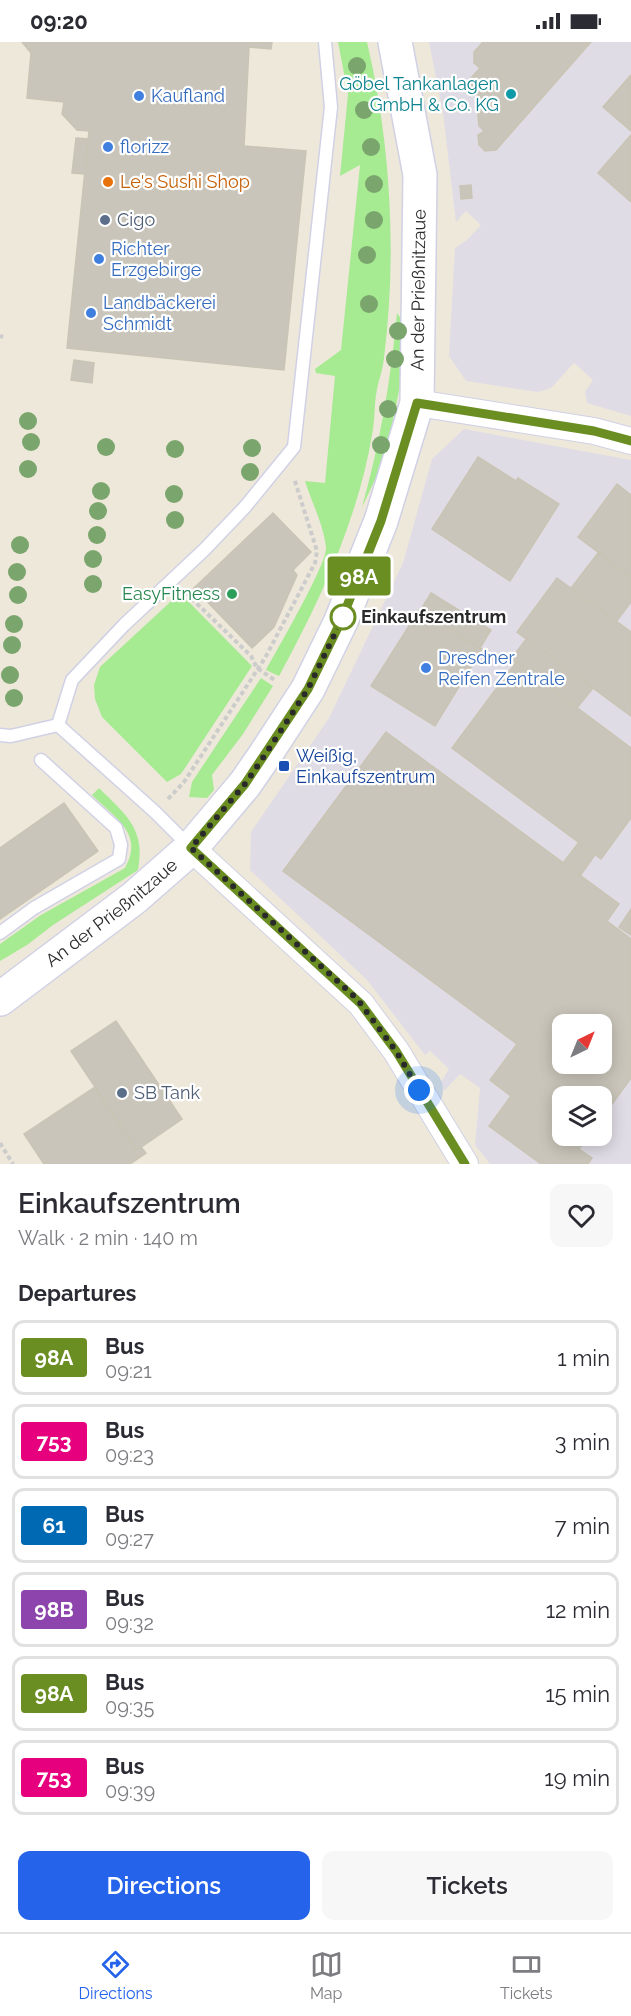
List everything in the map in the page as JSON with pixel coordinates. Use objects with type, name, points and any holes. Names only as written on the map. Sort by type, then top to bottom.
[{"type":"street","name":"An der Prießnitzaue","points":[[0,999],[134,898],[191,848],[245,784],[308,689],[341,621],[381,521],[417,403],[420,175],[395,42]]},
{"type":"street","points":[[417,403],[594,431],[631,441]]},
{"type":"street","points":[[191,848],[361,1004],[396,1051],[465,1164]]},
{"type":"lane","points":[[58,725],[72,680],[124,625],[245,507],[294,447],[331,107],[325,42]]},
{"type":"lane","points":[[58,725],[155,812],[191,848]]},
{"type":"lane","points":[[0,735],[11,736],[58,725]]},
{"type":"lane","points":[[0,933],[34,908],[119,859],[122,845],[116,828],[40,760]]},
{"type":"path","points":[[155,812],[184,782],[258,669],[279,633],[318,555],[287,456]]},
{"type":"path","points":[[173,579],[251,656],[258,669],[280,684]]},
{"type":"path","points":[[0,1143],[13,1164]]},
{"type":"shaded area","points":[[429,42],[631,42],[631,416],[587,403],[585,392],[593,380],[574,363],[551,388],[538,392],[466,381],[449,356],[455,248],[467,240],[481,225],[466,211],[456,222],[443,113]]},
{"type":"shaded area","points":[[464,429],[631,460],[631,1164],[490,1164],[475,1145],[480,1088],[460,1074],[444,1091],[441,1082],[449,1069],[430,1051],[425,1055],[367,980],[250,870],[251,832],[329,718],[403,563],[432,459]]},
{"type":"green space","points":[[338,42],[367,42],[375,81],[382,120],[389,200],[391,240],[388,319],[376,395],[374,424],[357,498],[323,589],[279,676],[266,670],[319,571],[326,548],[305,481],[325,483],[335,376],[316,373],[315,369],[341,350],[360,165],[340,176],[348,94]]},
{"type":"green space","points":[[397,313],[407,328],[400,386],[385,459],[362,507],[384,411]]},
{"type":"green space","points":[[180,593],[252,666],[181,774],[167,782],[102,717],[95,699],[94,685],[100,667]]},
{"type":"green space","points":[[261,678],[273,686],[243,734],[212,775],[214,790],[207,798],[189,797],[192,782]]},
{"type":"green space","points":[[99,788],[118,806],[132,824],[139,844],[138,870],[0,961],[0,944],[41,915],[125,868],[130,856],[129,836],[117,819],[92,795]]},
{"type":"building","points":[[22,42],[32,42],[31,53]]},
{"type":"building","points":[[32,42],[272,42],[271,49],[249,47],[244,146],[306,151],[284,370],[67,348],[89,131],[77,130],[62,114],[64,102],[27,98]]},
{"type":"building","name":"Göbel Tankanlagen GmbH & Co. KG","points":[[483,42],[591,42],[496,150],[485,151],[479,145],[478,135],[484,131],[479,126],[477,105],[482,99],[472,90],[470,79],[480,68],[474,63],[474,52]]},
{"type":"building","points":[[631,75],[631,131],[603,107]]},
{"type":"building","points":[[631,135],[631,202],[598,173]]},
{"type":"building","points":[[76,138],[88,139],[85,174],[72,173]]},
{"type":"building","points":[[471,185],[472,198],[461,199],[460,186]]},
{"type":"building","points":[[74,360],[94,363],[92,383],[71,380]]},
{"type":"building","points":[[478,457],[516,481],[518,478],[559,504],[510,581],[432,529]]},
{"type":"building","points":[[617,484],[631,495],[631,577],[578,537]]},
{"type":"building","points":[[273,513],[311,552],[293,570],[297,575],[274,627],[252,648],[194,588]]},
{"type":"building","points":[[598,553],[631,577],[631,602],[616,622],[571,588]]},
{"type":"building","points":[[557,578],[631,632],[631,716],[517,632]]},
{"type":"building","points":[[431,593],[491,630],[480,648],[420,611]]},
{"type":"building","name":"Dresdner Reifen Zentrale","points":[[419,610],[482,649],[435,726],[371,686]]},
{"type":"building","points":[[527,638],[593,688],[577,708],[511,659]]},
{"type":"building","points":[[516,662],[631,748],[631,818],[601,859],[452,748]]},
{"type":"building","points":[[386,732],[619,904],[607,921],[631,939],[631,1078],[612,1104],[612,1086],[552,1086],[552,1146],[581,1146],[579,1149],[592,1158],[588,1164],[541,1164],[489,1126],[511,1096],[490,1080],[517,1044],[283,871]]},
{"type":"building","points":[[64,803],[98,851],[0,919],[0,848]]},
{"type":"building","points":[[579,842],[595,855],[580,876],[563,863]]},
{"type":"building","points":[[631,909],[631,935],[619,927]]},
{"type":"building","points":[[116,1021],[182,1119],[137,1150],[71,1051]]},
{"type":"building","points":[[95,1087],[137,1150],[141,1147],[146,1153],[130,1164],[44,1164],[24,1134]]},
{"type":"bus line","name":"98A","points":[[465,1164],[396,1051],[357,999],[191,848],[245,784],[308,689],[341,621],[381,521],[417,403],[594,431],[631,441]]},
{"type":"place","name":"Göbel Tankanlagen GmbH & Co. KG","points":[[511,94]]},
{"type":"place","name":"Kaufland","points":[[139,96]]},
{"type":"place","name":"florizz","points":[[108,147]]},
{"type":"place","name":"Le's Sushi Shop","points":[[108,182]]},
{"type":"place","name":"Cigo","points":[[105,220]]},
{"type":"place","name":"Richter Erzgebirge","points":[[99,259]]},
{"type":"place","name":"Landbäckerei Schmidt","points":[[91,313]]},
{"type":"place","name":"EasyFitness","points":[[232,594]]},
{"type":"place","name":"Einkaufszentrum","points":[[343,617]]},
{"type":"place","name":"Dresdner Reifen Zentrale","points":[[426,668]]},
{"type":"place","name":"Weißig, Einkaufszentrum","points":[[284,766]]},
{"type":"place","name":"SB Tank","points":[[122,1093]]},
{"type":"route","points":[[343,617],[308,689],[265,755],[245,784],[191,848],[357,999],[396,1051],[419,1090]]}]
